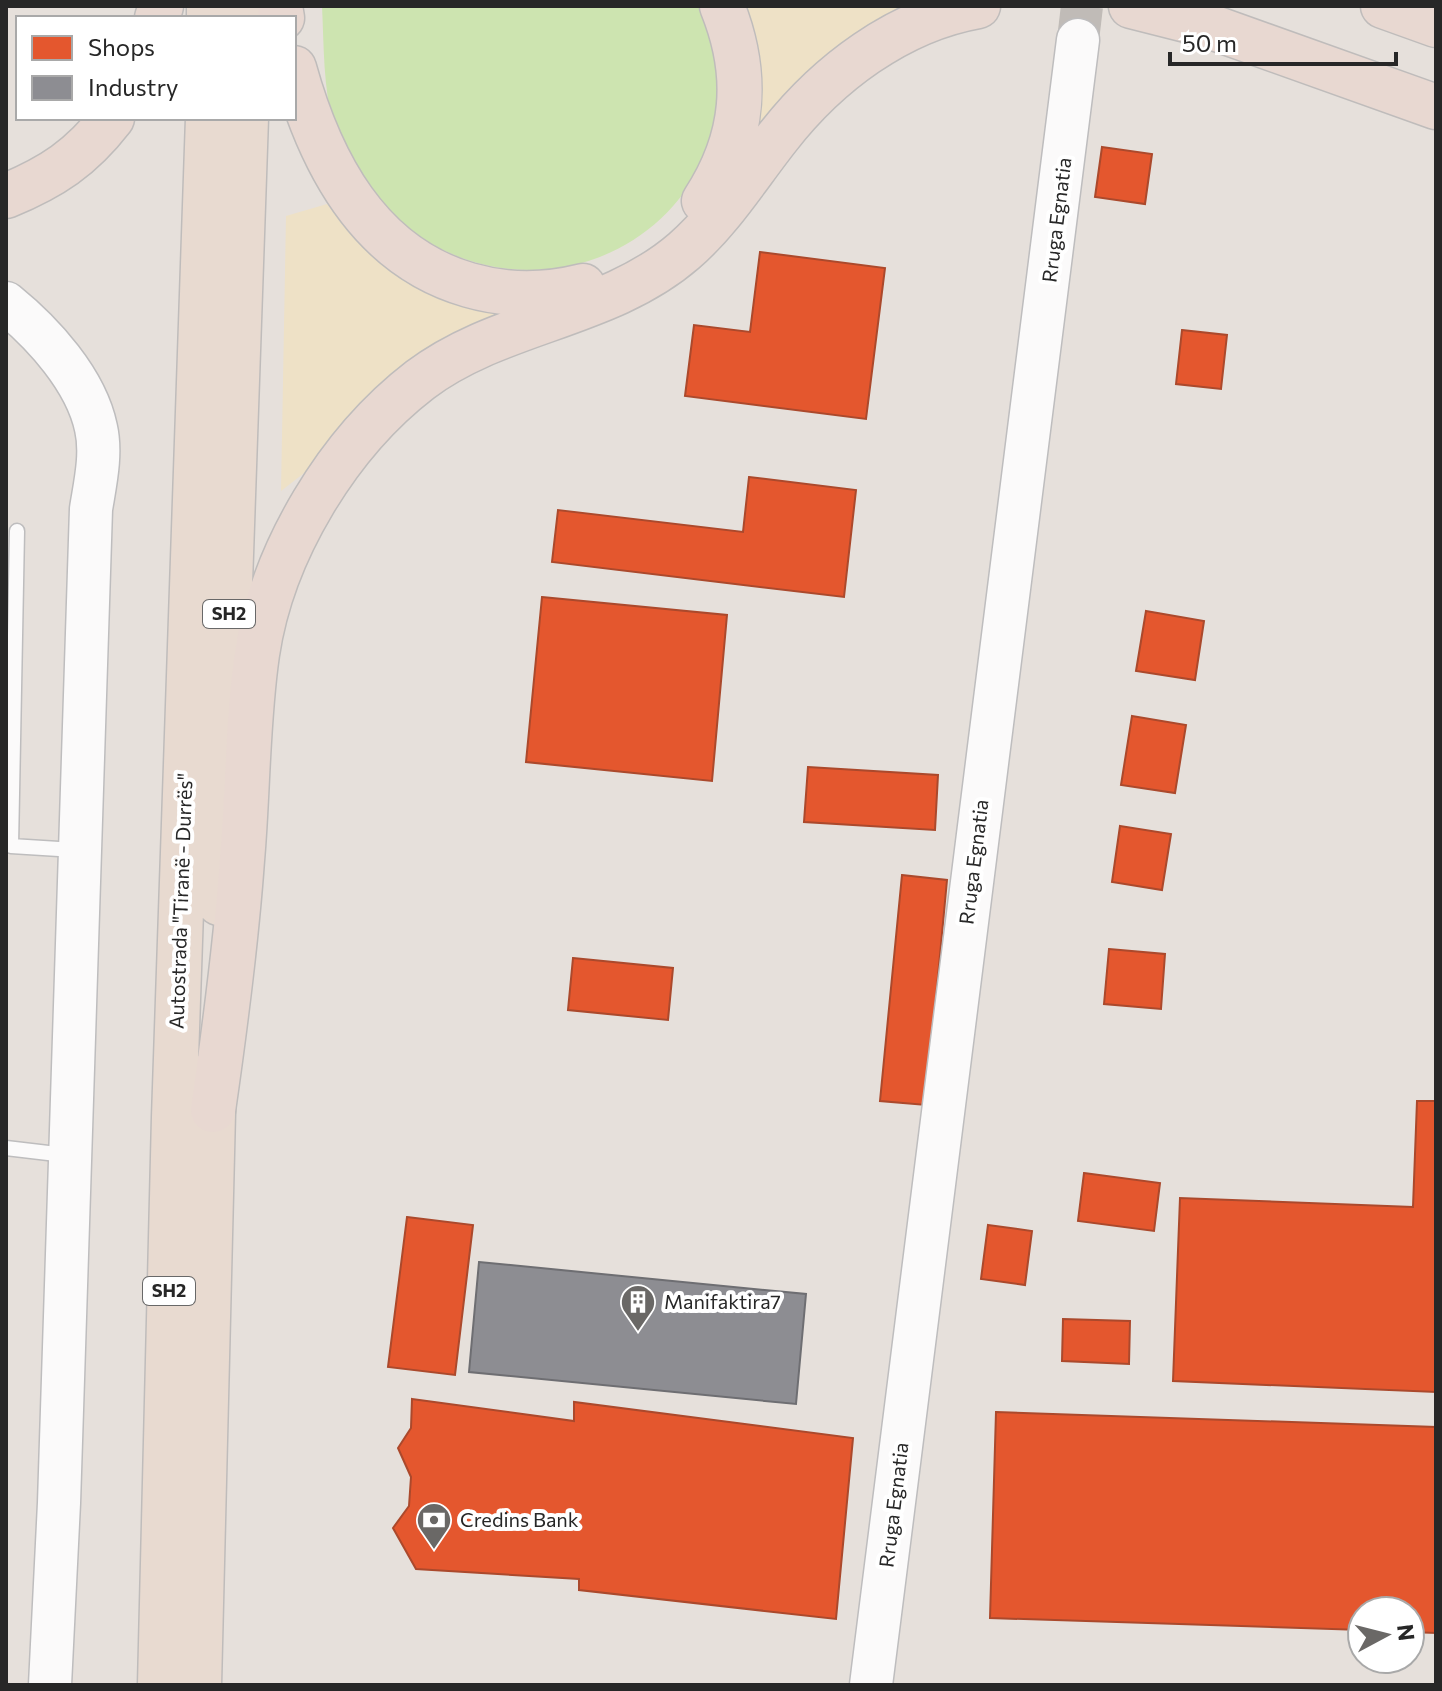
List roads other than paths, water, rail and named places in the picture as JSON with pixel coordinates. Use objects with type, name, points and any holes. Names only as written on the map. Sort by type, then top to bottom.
[{"type":"highway","points":[[296,75],[306,112],[323,152],[364,218],[391,246],[437,274],[473,286],[516,295],[557,291],[608,280],[645,262],[673,239],[696,214],[717,182],[730,151],[741,88],[732,31],[722,6]]},
{"type":"highway","points":[[213,1110],[235,953],[257,649],[270,596],[288,553],[337,466],[373,421],[423,378],[486,343],[624,290],[657,272],[686,250],[798,112],[848,66],[913,28],[942,15],[978,6]]},
{"type":"highway","points":[[1131,6],[1206,25],[1436,107]]},
{"type":"highway","points":[[1224,6],[1436,80]]},
{"type":"highway","points":[[1383,6],[1436,25]]},
{"type":"highway","points":[[6,196],[65,167],[93,142],[110,120]]},
{"type":"highway","name":"Autostrada \"Tiranë - Durrës\"","points":[[160,1685],[174,1101],[208,120]]},
{"type":"highway","name":"Autostrada \"Tiranë - Durrës\"","points":[[199,1685],[213,1110],[246,120]]},
{"type":"main road","name":"Rruga Egnatia","points":[[871,1685],[1078,40]]},
{"type":"main road","points":[[6,303],[41,336],[65,367],[85,397],[97,429],[98,461],[91,509],[59,1503],[50,1685]]},
{"type":"lane","points":[[17,531],[11,846],[79,850]]},
{"type":"lane","points":[[6,1148],[69,1155]]},
{"type":"tunnel","points":[[1078,40],[1082,6]]},
{"type":"place","name":"Manifaktira7","points":[[638,1333]]},
{"type":"place","name":"Credins Bank","points":[[434,1551]]}]
